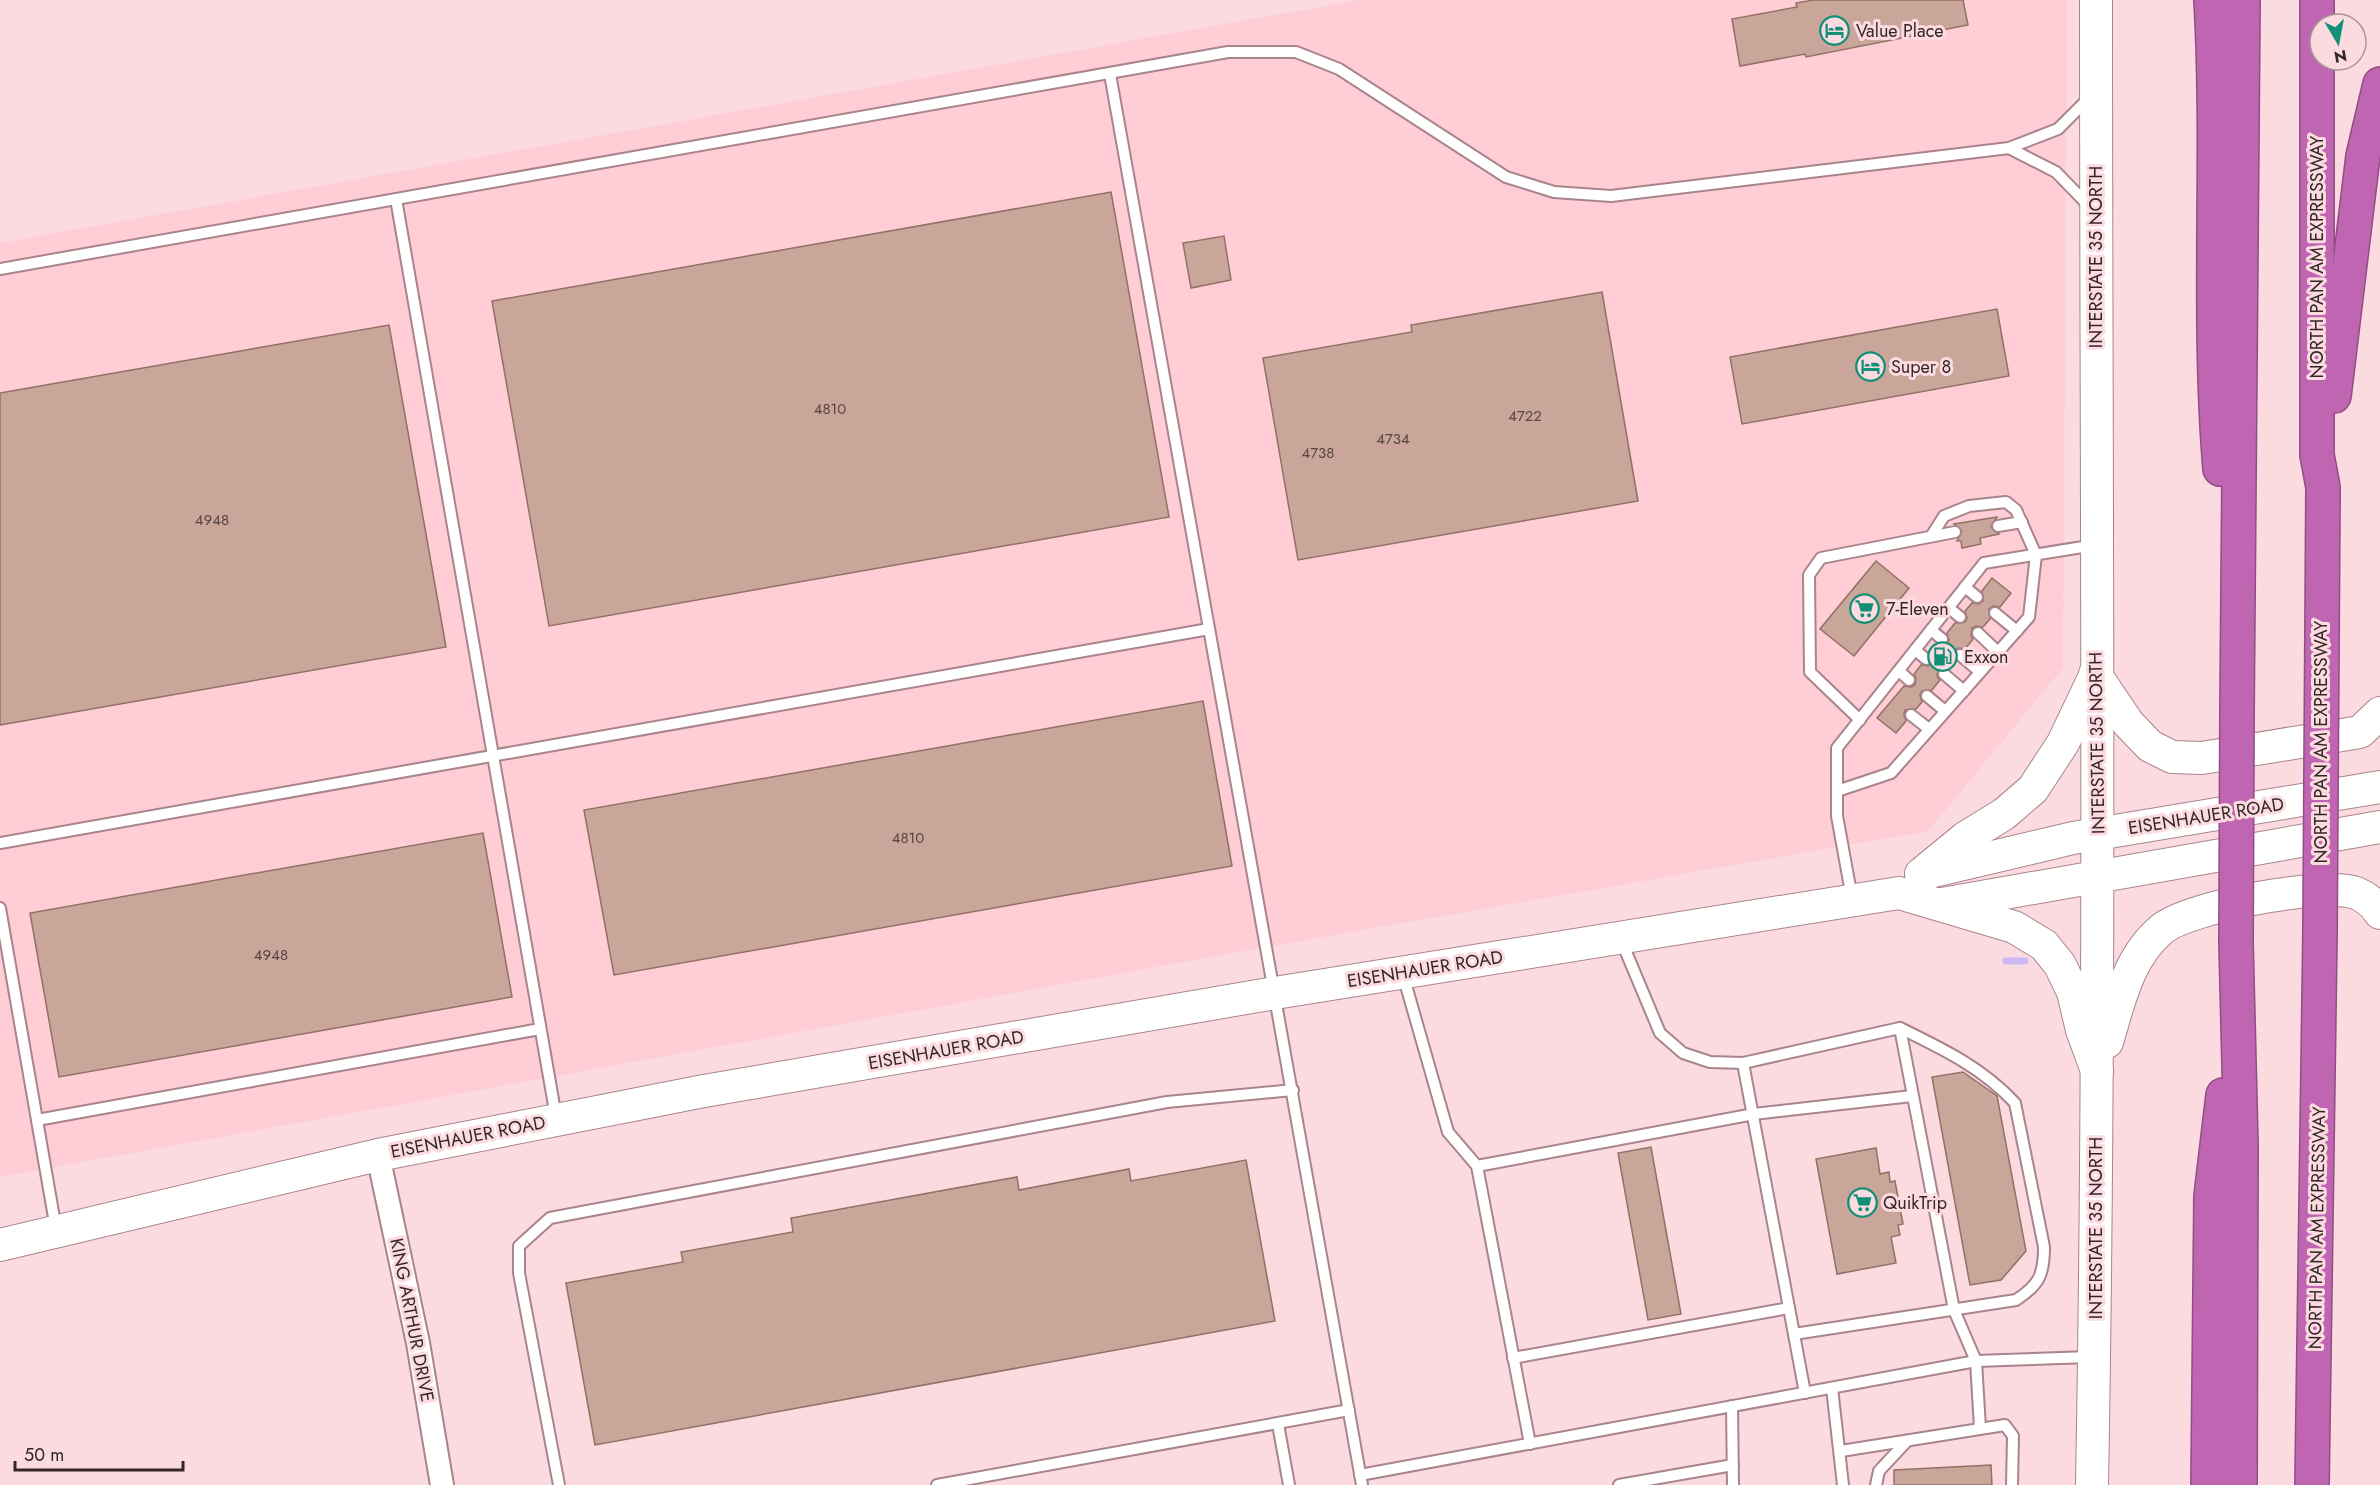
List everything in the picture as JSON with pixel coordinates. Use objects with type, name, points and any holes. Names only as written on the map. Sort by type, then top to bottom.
[{"type":"highway","points":[[2211,0],[2216,145],[2214,402],[2237,697]]},
{"type":"highway","points":[[2240,1485],[2241,1145],[2236,957],[2243,0]]},
{"type":"highway","name":"NORTH PAN AM EXPRESSWAY","points":[[2312,1485],[2324,487],[2317,455],[2317,0]]},
{"type":"highway","points":[[2324,487],[2363,156],[2380,84]]},
{"type":"highway","points":[[2208,1485],[2211,1196],[2236,957]]},
{"type":"highway","points":[[2314,1402],[2330,1485]]},
{"type":"main road","name":"INTERSTATE 35 NORTH","points":[[2092,1485],[2098,877],[2096,0]]},
{"type":"main road","points":[[2096,674],[2128,723],[2150,746],[2172,757],[2202,758],[2360,732],[2380,713]]},
{"type":"main road","points":[[1910,884],[1965,837],[2004,814],[2032,789],[2063,743],[2096,674]]},
{"type":"main road","name":"EISENHAUER ROAD","points":[[0,1245],[378,1155],[704,1091],[1275,993],[1853,901],[2098,834],[2380,787]]},
{"type":"main road","name":"EISENHAUER ROAD","points":[[1910,884],[1938,905],[2380,827]]},
{"type":"main road","points":[[2097,1071],[2128,974],[2143,948],[2162,929],[2179,917],[2204,909],[2323,889],[2356,893],[2375,905],[2380,913]]},
{"type":"main road","points":[[1938,905],[2013,927],[2044,945],[2060,965],[2073,992],[2082,1030],[2097,1071]]},
{"type":"street","name":"KING ARTHUR DRIVE","points":[[378,1155],[417,1343],[442,1485]]},
{"type":"lane","points":[[0,270],[1228,52],[1296,52],[1339,69],[1506,177],[1554,192],[1611,196],[2009,148],[2058,129],[2076,113],[2096,89]]},
{"type":"lane","points":[[1110,74],[1361,1480],[1530,1444],[1976,1361],[2095,1357]]},
{"type":"lane","points":[[2009,148],[2056,172],[2082,196],[2096,215]]},
{"type":"lane","points":[[396,200],[556,1120]]},
{"type":"lane","points":[[1837,791],[1891,773],[2029,617],[2036,555],[2016,510],[2006,502],[1969,506],[1944,516],[1932,535]]},
{"type":"lane","points":[[1998,526],[2022,522]]},
{"type":"lane","points":[[1860,720],[1810,672],[1809,575],[1821,558],[1955,532]]},
{"type":"lane","points":[[1853,901],[1837,816],[1837,748],[1984,563],[2096,545]]},
{"type":"lane","points":[[1965,586],[1977,597]]},
{"type":"lane","points":[[1948,608],[1960,617]]},
{"type":"lane","points":[[1995,613],[2016,631]]},
{"type":"lane","points":[[0,843],[1209,629]]},
{"type":"lane","points":[[1931,630],[1942,639]]},
{"type":"lane","points":[[1978,633],[1998,652]]},
{"type":"lane","points":[[1915,650],[1926,659]]},
{"type":"lane","points":[[1960,655],[1980,672]]},
{"type":"lane","points":[[1899,671],[1909,680]]},
{"type":"lane","points":[[1944,675],[1964,691]]},
{"type":"lane","points":[[1882,692],[1893,699]]},
{"type":"lane","points":[[1927,696],[1945,711]]},
{"type":"lane","points":[[1911,715],[1929,729]]},
{"type":"lane","points":[[0,908],[57,1232]]},
{"type":"lane","points":[[1619,937],[1660,1033],[1683,1053],[1710,1062],[1743,1063],[1900,1028],[1962,1058],[2000,1087],[2016,1103],[2042,1236],[2044,1267],[2033,1289],[2016,1300],[1794,1334]]},
{"type":"lane","points":[[1402,972],[1448,1132],[1476,1166],[1530,1444]]},
{"type":"lane","points":[[1900,1028],[1954,1310],[1976,1361],[1980,1428]]},
{"type":"lane","points":[[37,1120],[540,1029]]},
{"type":"lane","points":[[1743,1063],[1805,1393]]},
{"type":"lane","points":[[559,1485],[519,1273],[519,1246],[550,1218],[1167,1102],[1293,1090]]},
{"type":"lane","points":[[1476,1166],[1754,1114],[1912,1096]]},
{"type":"lane","points":[[1514,1358],[1789,1308]]},
{"type":"lane","points":[[1832,1388],[1841,1451],[1843,1485]]},
{"type":"lane","points":[[1732,1406],[1733,1485]]},
{"type":"lane","points":[[938,1485],[1349,1410]]},
{"type":"lane","points":[[1278,1424],[1289,1485]]},
{"type":"lane","points":[[1841,1451],[2005,1425],[2013,1436],[2012,1485]]},
{"type":"lane","points":[[1876,1485],[1880,1471],[1907,1441]]},
{"type":"lane","points":[[1619,1485],[1733,1465]]},
{"type":"shaded area","points":[[1359,0],[2067,0],[2063,668],[1928,831],[1300,941],[0,1177],[0,243]]},
{"type":"building","name":"Value Place","points":[[1814,0],[1963,0],[1968,25],[1806,57],[1805,54],[1740,66],[1732,19],[1797,7],[1796,3]]},
{"type":"building","points":[[1111,192],[1169,517],[549,626],[492,301]]},
{"type":"building","points":[[1224,236],[1231,280],[1191,288],[1183,243]]},
{"type":"building","points":[[1602,292],[1638,501],[1298,560],[1263,358],[1412,332],[1411,325]]},
{"type":"building","name":"Super 8","points":[[1997,309],[2009,376],[1742,424],[1730,357]]},
{"type":"building","points":[[389,325],[446,647],[0,725],[0,393]]},
{"type":"building","points":[[1997,517],[1991,527],[1999,534],[1980,538],[1981,544],[1962,548],[1961,541],[1957,541],[1962,531],[1954,524]]},
{"type":"building","name":"7-Eleven","points":[[1876,561],[1909,588],[1854,656],[1820,629]]},
{"type":"building","name":"Exxon","points":[[1992,578],[2011,593],[2000,607],[1993,606],[1989,609],[1990,619],[1983,627],[1972,628],[1973,639],[1965,649],[1958,648],[1954,651],[1955,661],[1949,669],[1942,667],[1938,670],[1937,676],[1940,680],[1932,690],[1922,691],[1920,695],[1922,702],[1916,709],[1905,710],[1906,721],[1896,733],[1877,718],[1904,686],[1915,685],[1914,674],[1921,665],[1928,666],[1932,663],[1931,653],[1937,645],[1947,644],[1949,640],[1947,633],[1955,623],[1965,622],[1967,618],[1965,611],[1972,603],[1979,604],[1983,601],[1982,591]]},
{"type":"building","points":[[1203,701],[1232,866],[614,975],[584,810]]},
{"type":"building","points":[[483,833],[512,997],[59,1077],[30,913]]},
{"type":"building","name":"QuikTrip","points":[[1963,1072],[1997,1096],[2026,1251],[2001,1280],[1970,1285],[1932,1077]]},
{"type":"building","points":[[1651,1147],[1681,1314],[1648,1320],[1618,1153]]},
{"type":"building","name":"QuikTrip","points":[[1876,1148],[1880,1174],[1889,1172],[1890,1182],[1895,1181],[1903,1224],[1898,1225],[1900,1235],[1891,1237],[1896,1263],[1837,1274],[1816,1159]]},
{"type":"building","points":[[1246,1160],[1275,1321],[595,1445],[566,1283],[683,1262],[681,1252],[793,1232],[791,1218],[1017,1177],[1019,1190],[1129,1169],[1131,1181]]},
{"type":"building","points":[[1991,1465],[1992,1485],[1894,1485],[1894,1470]]},
{"type":"waterway","points":[[2006,961],[2025,961]]},
{"type":"place","name":"Value Place","points":[[1835,31]]},
{"type":"place","name":"Super 8","points":[[1870,367]]},
{"type":"place","name":"7-Eleven","points":[[1865,609]]},
{"type":"place","name":"Exxon","points":[[1943,657]]},
{"type":"place","name":"QuikTrip","points":[[1862,1203]]}]
